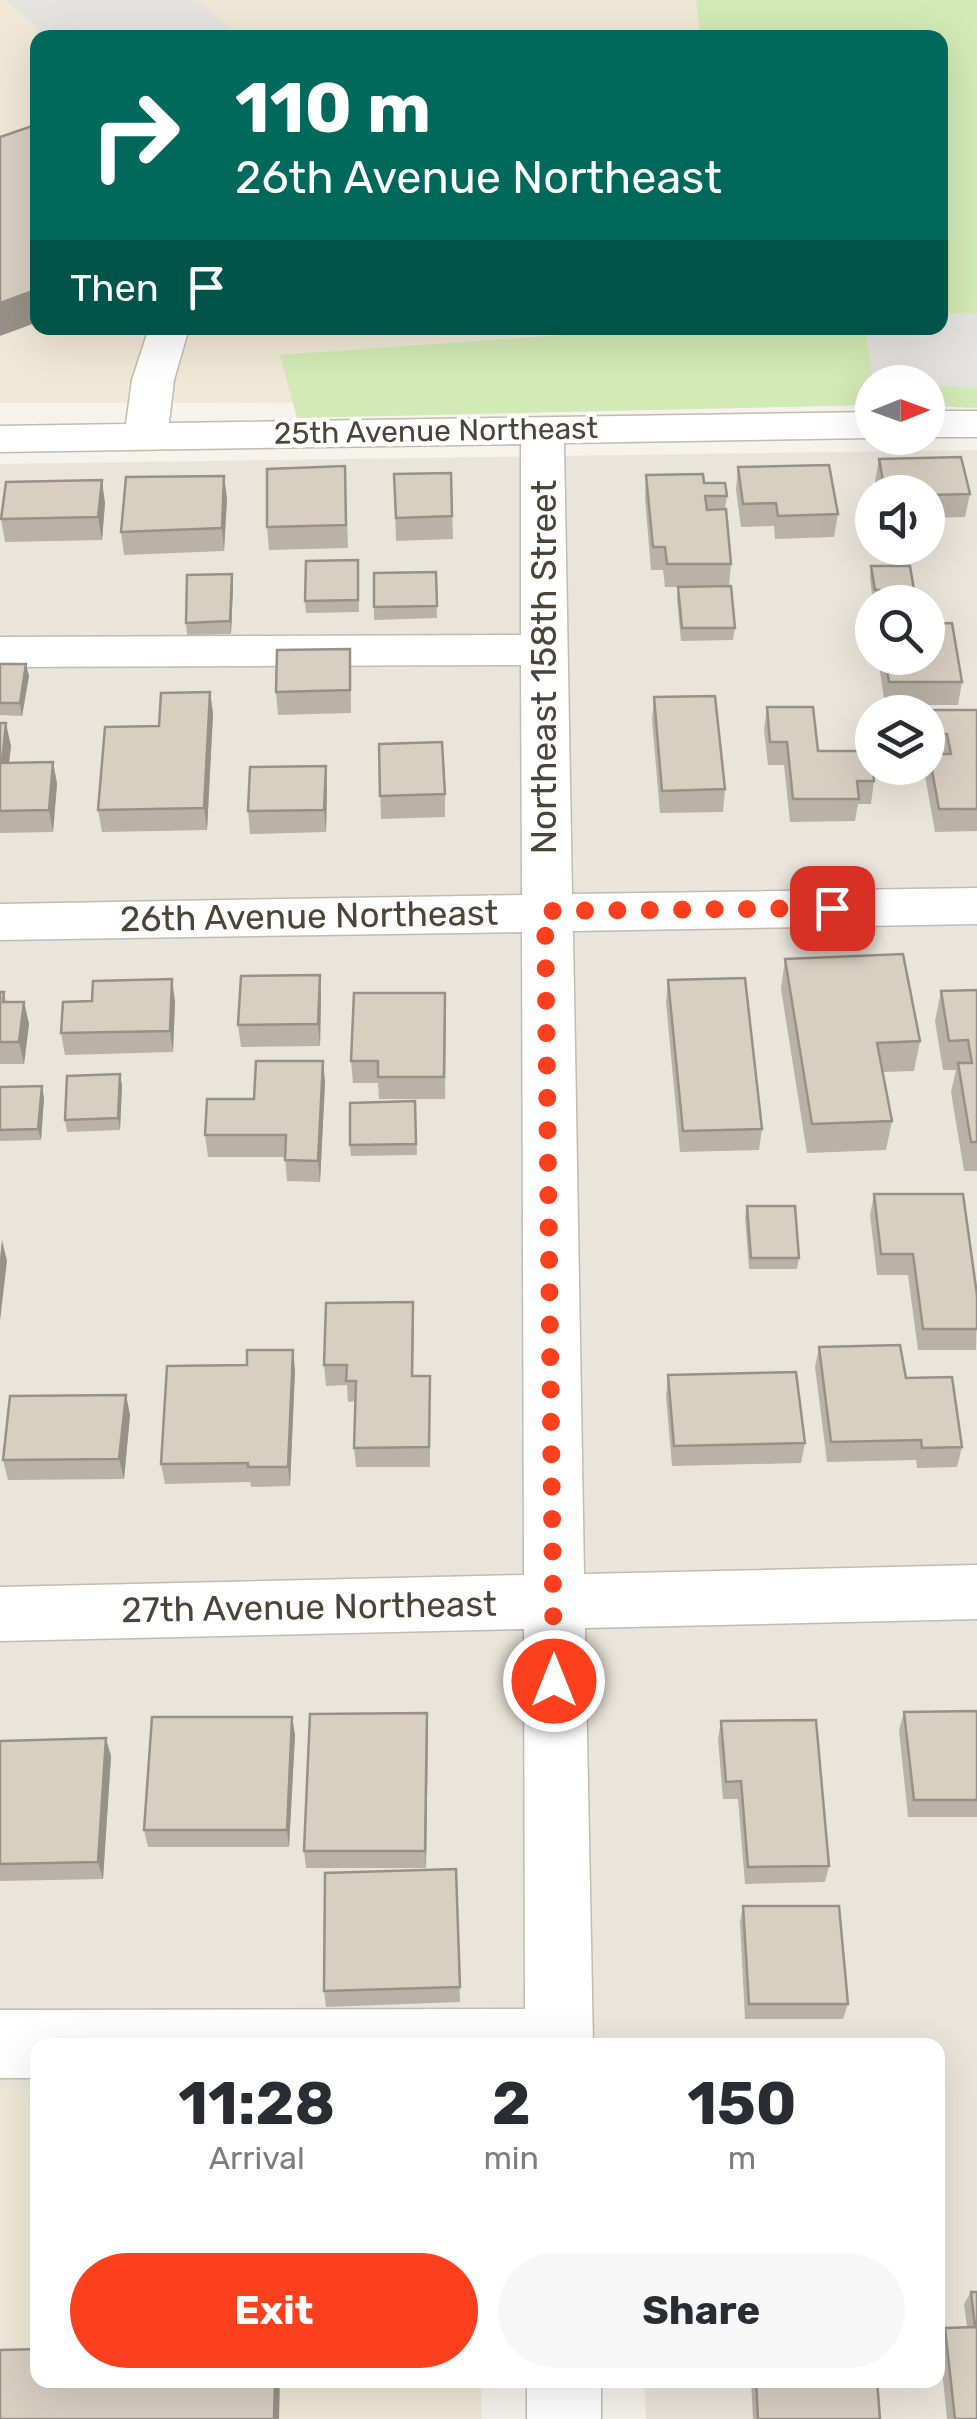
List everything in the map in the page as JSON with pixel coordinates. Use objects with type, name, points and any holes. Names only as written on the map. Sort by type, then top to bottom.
[{"type":"street","points":[[146,436],[153,380],[167,335]]},
{"type":"street","points":[[945,424],[977,424]]},
{"type":"street","name":"25th Avenue Northeast","points":[[0,439],[855,425]]},
{"type":"street","name":"Northeast 158th Street","points":[[542,429],[559,2038]]},
{"type":"street","points":[[0,652],[543,650]]},
{"type":"street","name":"26th Avenue Northeast","points":[[0,922],[977,906]]},
{"type":"street","name":"27th Avenue Northeast","points":[[0,1614],[977,1592]]},
{"type":"street","points":[[0,2044],[30,2044]]},
{"type":"street","points":[[564,2388],[564,2419]]},
{"type":"shaded area","points":[[0,0],[696,0],[699,30],[30,30],[30,335],[737,335],[745,402],[0,403]]},
{"type":"shaded area","points":[[7,0],[196,0],[232,30],[39,30]]},
{"type":"shaded area","points":[[948,313],[977,313],[977,388],[945,386],[945,365],[870,365],[866,335],[948,335]]},
{"type":"shaded area","points":[[945,450],[977,450],[977,2419],[646,2419],[644,2388],[945,2388],[945,2038],[30,2038],[30,2089],[0,2090],[0,464],[855,452],[855,455],[945,455]]},
{"type":"shaded area","points":[[30,2089],[30,2388],[481,2388],[482,2419],[0,2419],[0,2090]]},
{"type":"green space","points":[[696,0],[977,0],[977,408],[945,407],[945,365],[855,365],[855,405],[297,418],[280,355],[563,335],[948,335],[948,30],[699,30]]},
{"type":"building","points":[[30,127],[30,292],[0,303],[0,137]]},
{"type":"building","points":[[961,457],[970,494],[945,495],[945,475],[882,475],[879,459]]},
{"type":"building","points":[[829,465],[838,514],[778,516],[776,503],[743,504],[738,467]]},
{"type":"building","points":[[345,466],[346,525],[267,527],[267,469]]},
{"type":"building","points":[[451,473],[452,516],[396,518],[394,474]]},
{"type":"building","points":[[703,474],[704,483],[725,483],[727,496],[705,496],[707,510],[726,509],[731,564],[667,564],[665,547],[653,547],[646,475]]},
{"type":"building","points":[[224,476],[222,528],[121,532],[126,477]]},
{"type":"building","points":[[102,480],[98,517],[1,519],[6,482]]},
{"type":"building","points":[[358,560],[358,600],[305,601],[306,561]]},
{"type":"building","points":[[871,566],[910,566],[913,585],[874,585]]},
{"type":"building","points":[[436,572],[437,606],[374,607],[374,573]]},
{"type":"building","points":[[232,574],[230,621],[186,623],[187,575]]},
{"type":"building","points":[[731,586],[735,628],[682,628],[678,587]]},
{"type":"building","points":[[945,623],[952,623],[962,682],[889,682],[888,675],[945,675]]},
{"type":"building","points":[[350,649],[350,690],[276,692],[277,650]]},
{"type":"building","points":[[0,664],[26,664],[20,703],[0,703]]},
{"type":"building","points":[[210,692],[204,808],[98,810],[105,727],[159,726],[161,693]]},
{"type":"building","points":[[715,696],[725,789],[662,791],[654,697]]},
{"type":"building","points":[[767,707],[813,707],[818,751],[855,751],[859,799],[793,799],[787,742],[770,742]]},
{"type":"building","points":[[945,710],[977,710],[977,809],[939,809],[935,785],[945,785],[945,754],[951,754]]},
{"type":"building","points":[[0,723],[6,723],[2,763],[53,762],[49,810],[0,811]]},
{"type":"building","points":[[442,742],[445,794],[380,796],[379,744]]},
{"type":"building","points":[[326,766],[324,810],[248,811],[250,767]]},
{"type":"building","points":[[903,954],[920,1041],[877,1043],[892,1121],[812,1124],[785,959]]},
{"type":"building","points":[[320,975],[318,1024],[238,1025],[241,976]]},
{"type":"building","points":[[745,978],[762,1129],[683,1131],[668,980]]},
{"type":"building","points":[[172,979],[170,1031],[61,1033],[63,1002],[92,1001],[93,981]]},
{"type":"building","points":[[977,990],[977,1142],[971,1142],[958,1063],[972,1063],[968,1040],[949,1041],[941,991]]},
{"type":"building","points":[[0,992],[4,992],[3,1002],[24,1002],[19,1042],[0,1042]]},
{"type":"building","points":[[354,993],[445,993],[444,1077],[378,1077],[378,1061],[351,1061]]},
{"type":"building","points":[[256,1061],[323,1061],[318,1161],[285,1160],[286,1135],[205,1135],[207,1099],[254,1099]]},
{"type":"building","points":[[120,1074],[118,1118],[65,1120],[67,1076]]},
{"type":"building","points":[[42,1086],[38,1129],[0,1130],[0,1087]]},
{"type":"building","points":[[415,1101],[416,1144],[350,1145],[350,1103]]},
{"type":"building","points":[[874,1194],[963,1194],[977,1295],[977,1329],[923,1329],[913,1254],[881,1254]]},
{"type":"building","points":[[747,1206],[795,1206],[799,1258],[751,1258]]},
{"type":"building","points":[[413,1302],[412,1376],[430,1376],[429,1447],[354,1448],[356,1381],[346,1381],[347,1365],[324,1365],[326,1303]]},
{"type":"building","points":[[900,1345],[906,1378],[952,1377],[962,1447],[922,1448],[921,1440],[831,1442],[819,1347]]},
{"type":"building","points":[[247,1350],[293,1350],[288,1467],[248,1467],[248,1463],[161,1464],[167,1366],[247,1365]]},
{"type":"building","points":[[796,1372],[805,1443],[674,1446],[668,1375]]},
{"type":"building","points":[[126,1395],[119,1459],[3,1460],[10,1396]]},
{"type":"building","points":[[977,1711],[977,1800],[914,1800],[904,1712]]},
{"type":"building","points":[[427,1713],[425,1851],[304,1851],[310,1714]]},
{"type":"building","points":[[152,1717],[292,1717],[287,1830],[144,1830]]},
{"type":"building","points":[[816,1720],[829,1866],[748,1867],[741,1781],[726,1782],[721,1721]]},
{"type":"building","points":[[106,1738],[98,1862],[0,1864],[0,1741]]},
{"type":"building","points":[[456,1869],[460,1987],[324,1991],[325,1873]]},
{"type":"building","points":[[743,1906],[839,1906],[848,2004],[749,2004]]},
{"type":"building","points":[[971,2292],[977,2292],[977,2419],[955,2419],[945,2328],[975,2327]]},
{"type":"building","points":[[30,2349],[30,2388],[275,2388],[274,2419],[0,2419],[0,2350]]},
{"type":"building","points":[[756,2388],[878,2388],[880,2419],[758,2419]]},
{"type":"route","points":[[554,1681],[545,911],[832,908]]}]
